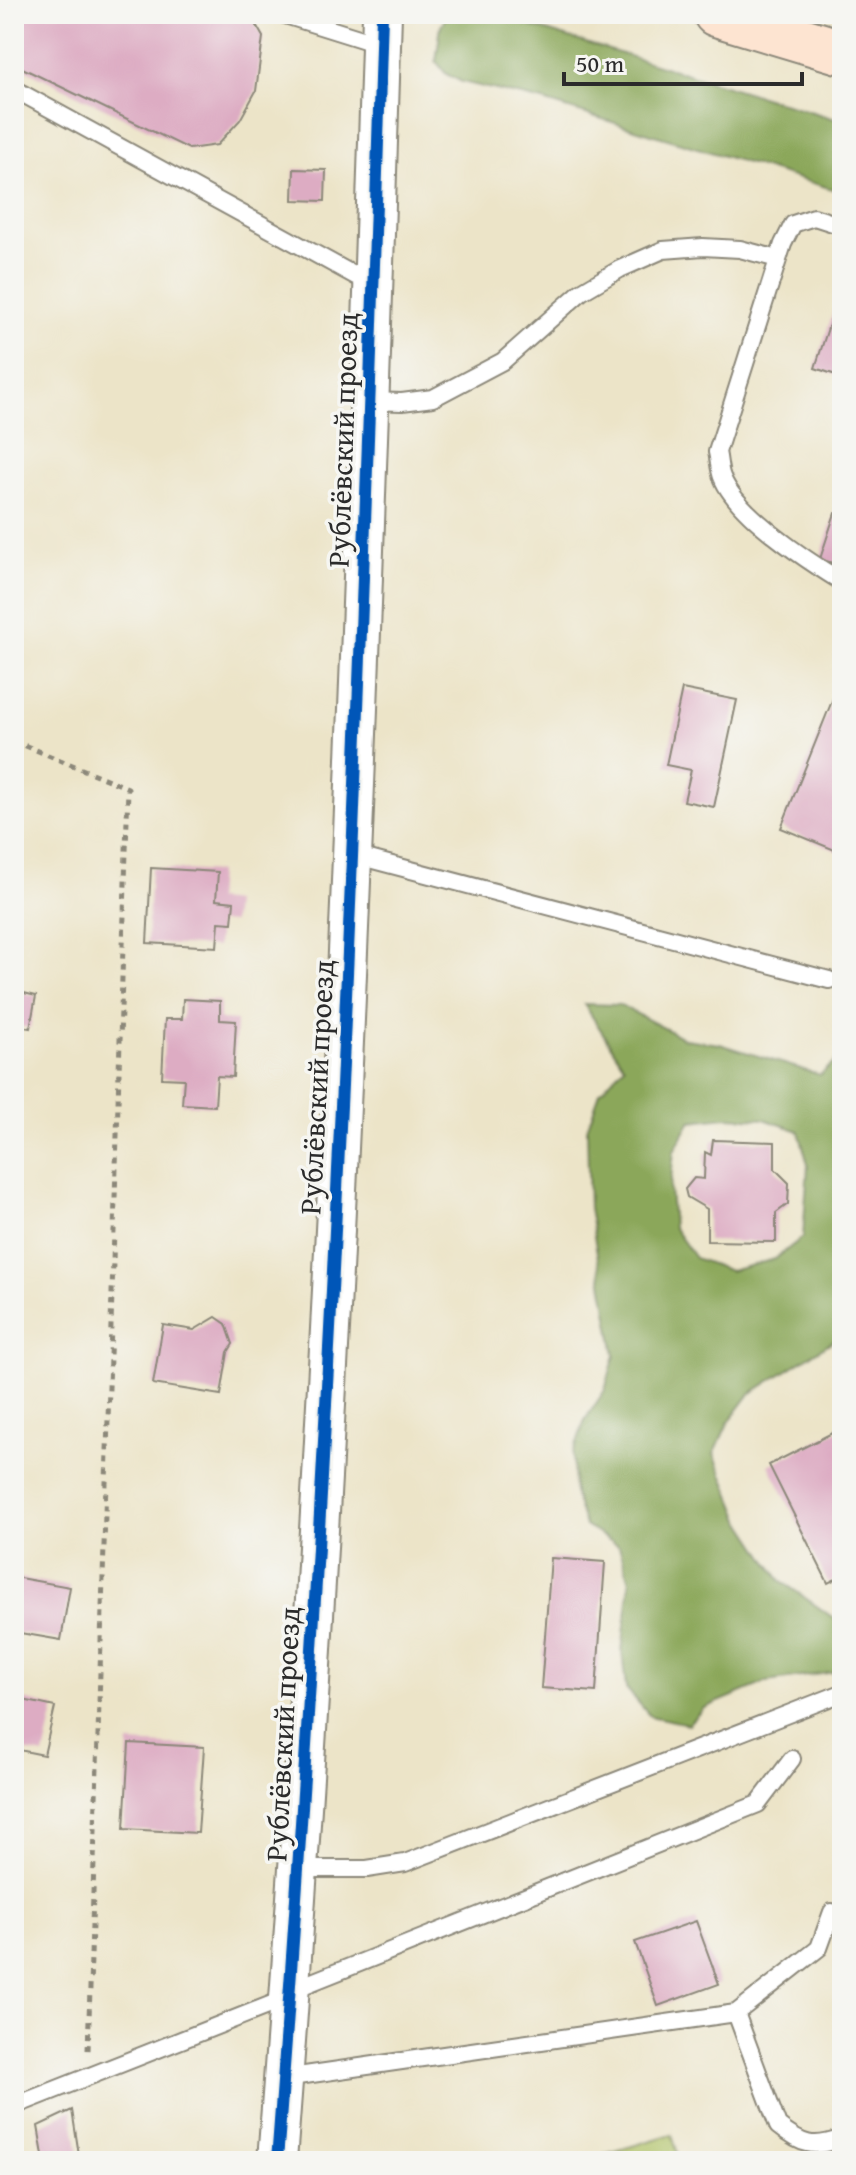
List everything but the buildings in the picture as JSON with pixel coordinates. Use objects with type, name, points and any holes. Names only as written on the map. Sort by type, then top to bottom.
[{"type":"main road","points":[[716,14],[842,52]]},
{"type":"street","name":"Рублёвский проезд","points":[[277,2161],[292,1993],[313,1659],[354,855],[381,30]]},
{"type":"lane","points":[[282,14],[381,30]]},
{"type":"lane","points":[[14,89],[374,286]]},
{"type":"lane","points":[[842,226],[814,217],[793,224],[778,259],[717,452],[722,477],[741,506],[809,561],[842,582]]},
{"type":"lane","points":[[369,401],[402,402],[433,398],[503,361],[581,292],[620,269],[663,250],[715,247],[740,249],[778,259]]},
{"type":"lane","points":[[354,855],[829,980]]},
{"type":"lane","points":[[300,1869],[367,1869],[405,1863],[842,1693]]},
{"type":"lane","points":[[14,2106],[87,2079],[758,1804],[792,1759]]},
{"type":"lane","points":[[284,2078],[736,2013],[819,1948],[832,1912]]},
{"type":"lane","points":[[736,2013],[778,2126],[793,2139],[822,2146],[842,2138]]},
{"type":"path","points":[[14,741],[128,788],[87,2079]]},
{"type":"green space","points":[[449,14],[491,14],[842,121],[842,192],[543,101],[462,82],[446,74],[436,61],[441,25]]},
{"type":"green space","points":[[584,1004],[620,1005],[685,1039],[720,1044],[820,1075],[842,1056],[842,1335],[750,1394],[728,1423],[714,1454],[741,1520],[780,1580],[842,1624],[842,1671],[767,1682],[704,1708],[688,1724],[650,1716],[626,1688],[622,1652],[630,1581],[619,1546],[585,1526],[574,1493],[573,1454],[585,1420],[605,1390],[615,1355],[589,1208],[587,1129],[600,1092],[624,1066]],"holes":[[[727,1117],[764,1119],[799,1131],[808,1165],[803,1237],[775,1259],[730,1271],[695,1258],[673,1227],[670,1189],[674,1151],[691,1121]]]},
{"type":"green space","points":[[672,2134],[680,2161],[593,2161],[592,2158]]},
{"type":"cycle path","points":[[277,2161],[329,1356],[354,819],[382,14]]}]
